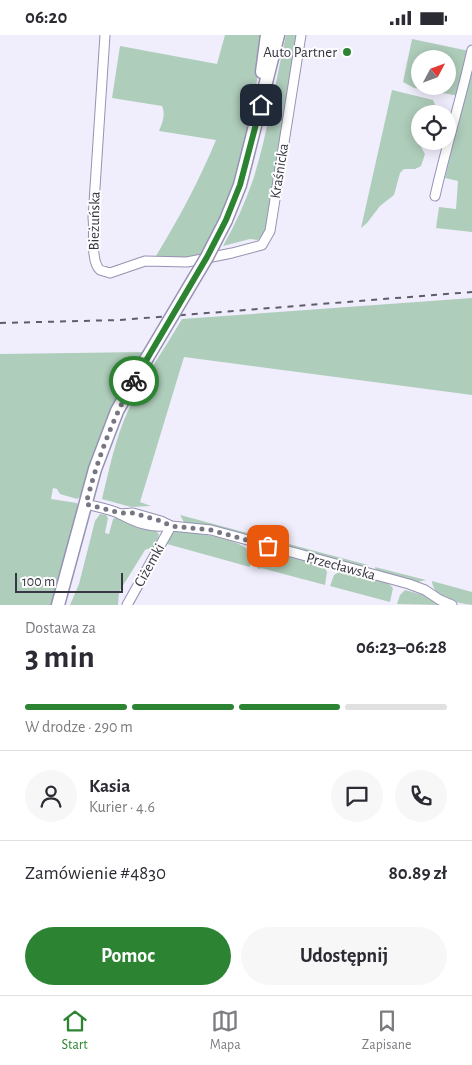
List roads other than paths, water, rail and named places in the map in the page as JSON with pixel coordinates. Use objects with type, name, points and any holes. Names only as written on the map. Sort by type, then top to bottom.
[{"type":"street","name":"Bieżuńska","points":[[105,35],[93,206],[94,262],[96,267],[110,273],[145,261],[187,262],[232,253]]},
{"type":"street","points":[[253,136],[267,35]]},
{"type":"street","points":[[58,605],[95,469],[117,411],[207,257],[226,220],[240,185],[278,35]]},
{"type":"street","name":"Kraśnicka","points":[[232,253],[262,245],[270,231],[301,35]]},
{"type":"street","points":[[435,196],[472,50]]},
{"type":"street","name":"Przecławska","points":[[86,504],[120,513],[133,513],[161,521],[170,526],[211,530],[409,584],[426,590],[440,600],[452,605]]},
{"type":"street","name":"Ciżemki","points":[[127,605],[170,526]]},
{"type":"railway","points":[[0,323],[120,320],[472,292]]},
{"type":"place","name":"Auto Partner","points":[[347,52]]}]
